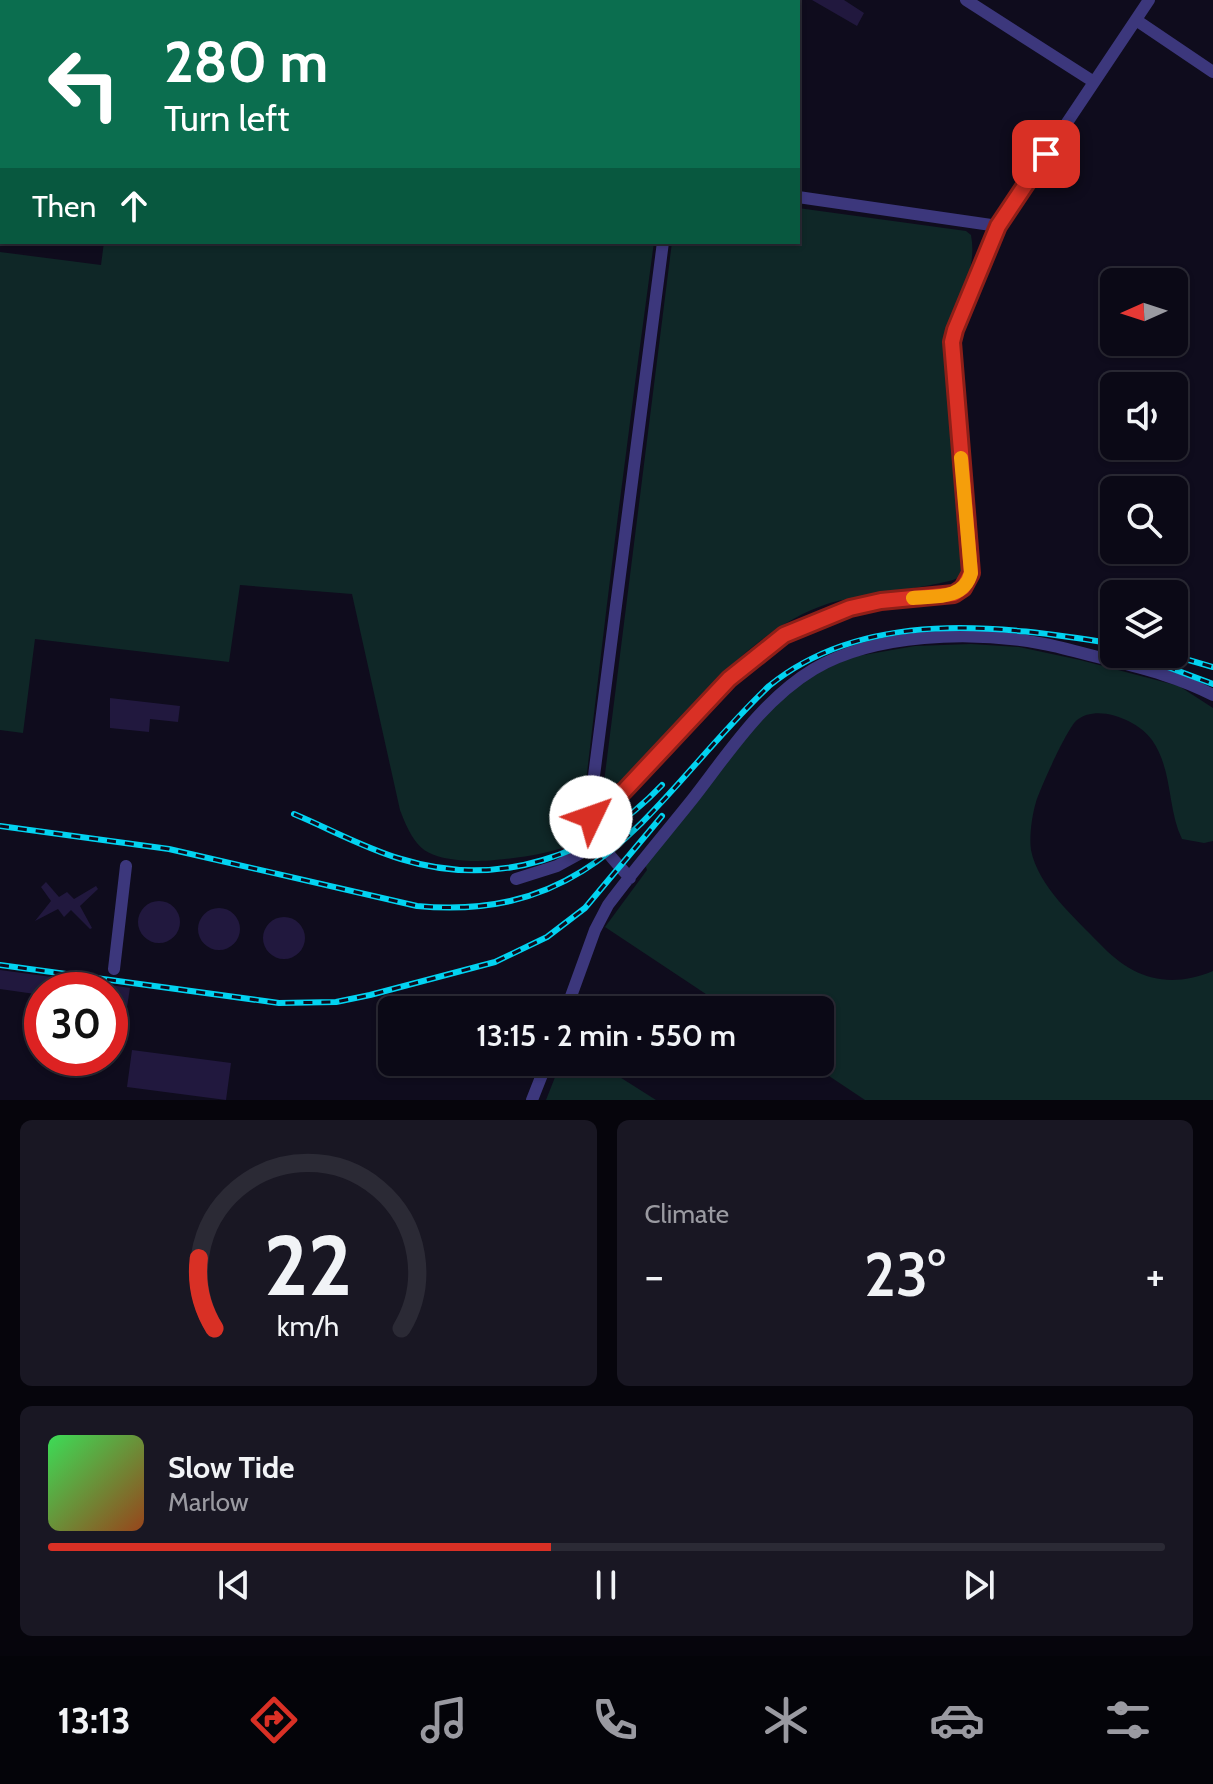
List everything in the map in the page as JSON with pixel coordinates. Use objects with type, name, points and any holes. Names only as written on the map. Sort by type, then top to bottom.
[{"type":"street","points":[[966,0],[1094,82]]},
{"type":"street","points":[[591,799],[612,798],[624,791],[729,679],[784,635],[850,608],[881,601],[954,594],[969,581],[971,573],[952,342],[955,330],[998,226],[1149,0]]},
{"type":"street","points":[[1136,20],[1213,72]]},
{"type":"street","points":[[800,197],[998,226]]},
{"type":"street","points":[[630,878],[599,843],[592,825],[591,799],[663,244]]},
{"type":"street","points":[[571,996],[600,918],[761,714],[795,682],[845,654],[893,641],[918,638],[1010,639],[1040,643],[1168,675],[1213,695]]},
{"type":"street","points":[[516,879],[557,866],[599,843]]},
{"type":"street","points":[[114,969],[126,866]]},
{"type":"street","points":[[532,1100],[541,1076]]},
{"type":"green space","points":[[800,208],[966,231],[971,235],[971,265],[946,351],[964,553],[959,577],[827,604],[770,633],[698,699],[634,772],[620,782],[604,782],[672,244],[800,244]]},
{"type":"green space","points":[[104,244],[654,244],[609,589],[582,837],[547,852],[481,861],[443,858],[418,844],[400,810],[352,594],[240,585],[229,662],[35,639],[23,733],[0,730],[0,252],[101,265]]},
{"type":"green space","points":[[971,644],[1019,647],[1179,686],[1213,708],[1213,841],[1204,843],[1182,839],[1159,752],[1146,733],[1118,716],[1096,713],[1077,720],[1061,746],[1036,802],[1030,839],[1035,863],[1049,889],[1079,923],[1124,965],[1165,980],[1196,977],[1213,971],[1213,1100],[865,1100],[829,1076],[834,1076],[834,996],[709,996],[605,927],[647,870],[645,864],[757,722],[789,690],[852,657],[915,646]]},
{"type":"green space","points":[[555,1076],[618,1076],[656,1100],[546,1100]]},
{"type":"building","points":[[812,0],[844,0],[864,13],[857,26]]},
{"type":"building","points":[[110,698],[180,706],[178,722],[150,719],[149,732],[110,728]]},
{"type":"building","points":[[46,882],[59,897],[67,892],[74,899],[96,886],[98,889],[80,906],[92,928],[71,910],[64,917],[58,909],[35,921],[51,901],[41,887]]},
{"type":"building","points":[[159,901],[174,907],[180,922],[174,937],[159,943],[144,937],[138,922],[144,907]]},
{"type":"building","points":[[219,908],[234,914],[240,929],[234,944],[219,950],[204,944],[198,929],[204,914]]},
{"type":"building","points":[[284,917],[299,923],[305,938],[299,953],[284,959],[269,953],[263,938],[269,923]]},
{"type":"building","points":[[0,970],[24,973],[24,992],[0,989]]},
{"type":"building","points":[[132,1050],[231,1063],[226,1100],[127,1087]]},
{"type":"railway","points":[[0,826],[169,849],[417,906],[481,906],[534,894],[580,873],[620,843],[769,686],[807,661],[848,644],[891,633],[935,629],[980,628],[1100,642]]},
{"type":"railway","points":[[1188,660],[1213,667]]},
{"type":"railway","points":[[1170,668],[1213,684]]},
{"type":"railway","points":[[294,814],[401,859],[437,867],[473,870],[508,868],[575,848],[606,831],[662,785]]},
{"type":"railway","points":[[0,965],[279,1003],[336,1002],[370,995],[495,962],[547,937],[585,908],[662,816]]},
{"type":"slow traffic","points":[[913,598],[954,594],[969,581],[971,573],[961,458]]},
{"type":"route","points":[[591,817],[591,799],[612,798],[624,791],[729,679],[784,635],[850,608],[881,601],[954,594],[969,581],[971,573],[952,342],[998,226],[1046,154]]}]
